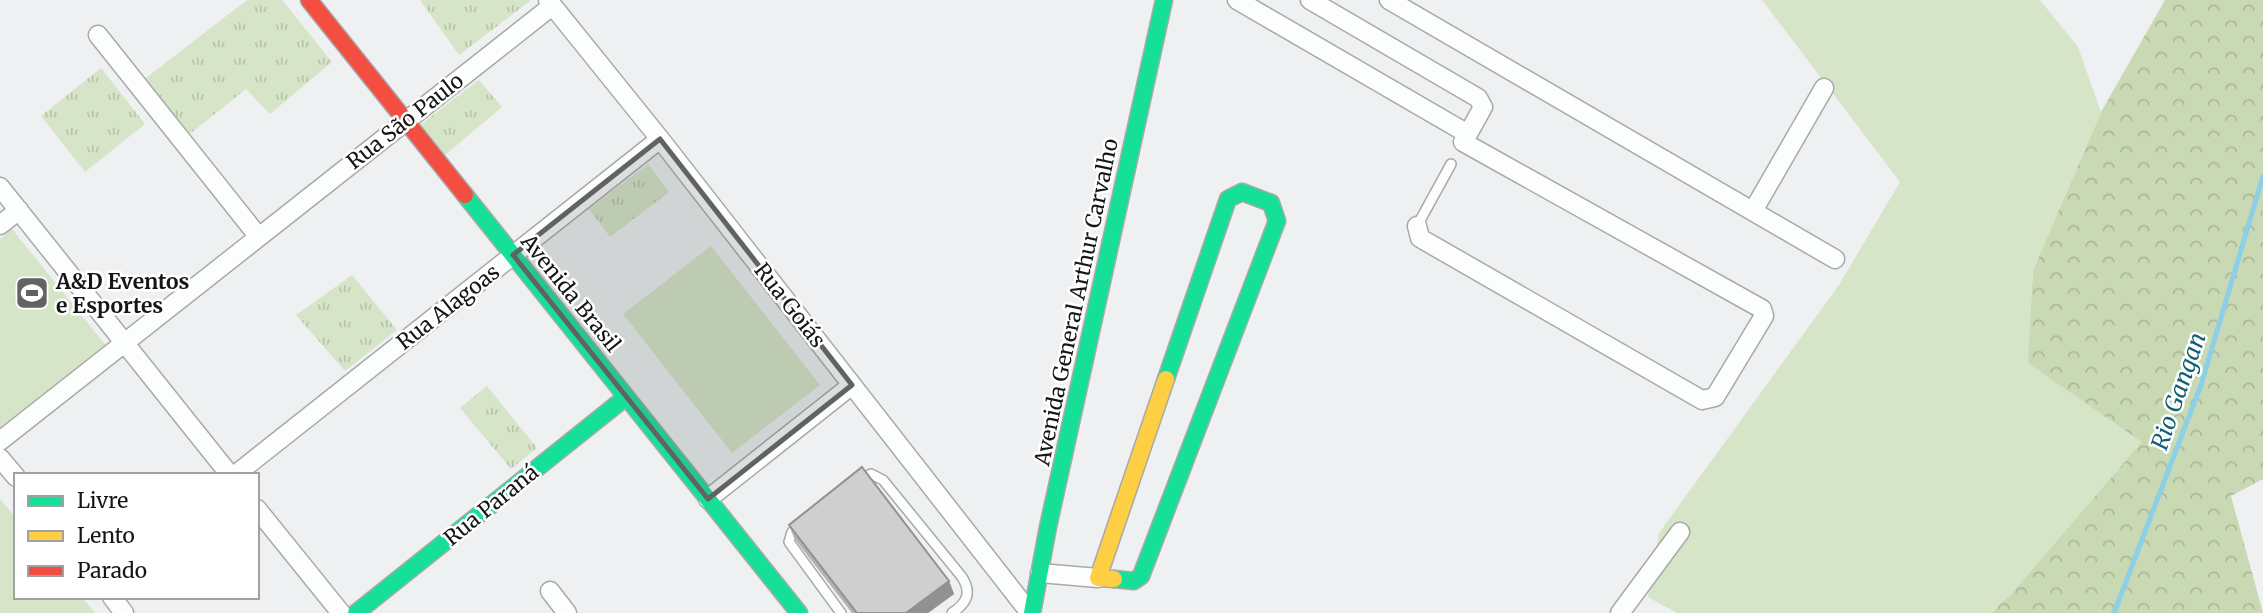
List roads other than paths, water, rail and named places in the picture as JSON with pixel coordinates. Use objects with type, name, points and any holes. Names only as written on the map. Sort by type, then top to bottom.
[{"type":"main road","name":"Avenida Brasil","points":[[309,0],[799,613]]},
{"type":"main road","name":"Avenida General Arthur Carvalho","points":[[1031,613],[1164,0]]},
{"type":"main road","points":[[1242,192],[1271,204],[1277,221],[1141,576],[1134,581],[1098,578],[1228,199],[1242,192]]},
{"type":"main road","name":"Rua Paraná","points":[[356,613],[626,397]]},
{"type":"street","points":[[1237,0],[1468,134],[1483,107],[1478,98],[1310,0]]},
{"type":"street","points":[[1389,0],[1835,259]]},
{"type":"street","name":"Rua São Paulo","points":[[0,441],[550,3]]},
{"type":"street","name":"Rua Goiás","points":[[550,3],[660,139],[1031,613]]},
{"type":"street","points":[[98,36],[258,236]]},
{"type":"street","points":[[1754,212],[1824,89]]},
{"type":"street","name":"Rua Alagoas","points":[[235,473],[660,139]]},
{"type":"street","points":[[1417,226],[1420,238],[1702,400],[1715,397],[1764,316],[1762,309],[1463,142]]},
{"type":"street","points":[[0,187],[230,473]]},
{"type":"street","points":[[0,225],[19,210]]},
{"type":"street","points":[[708,499],[852,385]]},
{"type":"street","points":[[0,457],[14,474]]},
{"type":"street","points":[[259,511],[341,613]]},
{"type":"street","points":[[1620,613],[1681,533]]},
{"type":"street","points":[[1040,573],[1098,578]]},
{"type":"street","points":[[550,591],[568,613]]},
{"type":"lane","points":[[1417,226],[1451,164]]},
{"type":"lane","points":[[851,486],[871,474],[883,480],[962,577],[968,587],[968,596],[952,613]]},
{"type":"lane","points":[[810,517],[792,532],[789,542],[841,613]]},
{"type":"waterway","name":"Rio Gangan","points":[[2114,613],[2201,385],[2263,176]]},
{"type":"place","name":"A&D Eventos e Esportes","points":[[32,293]]}]
